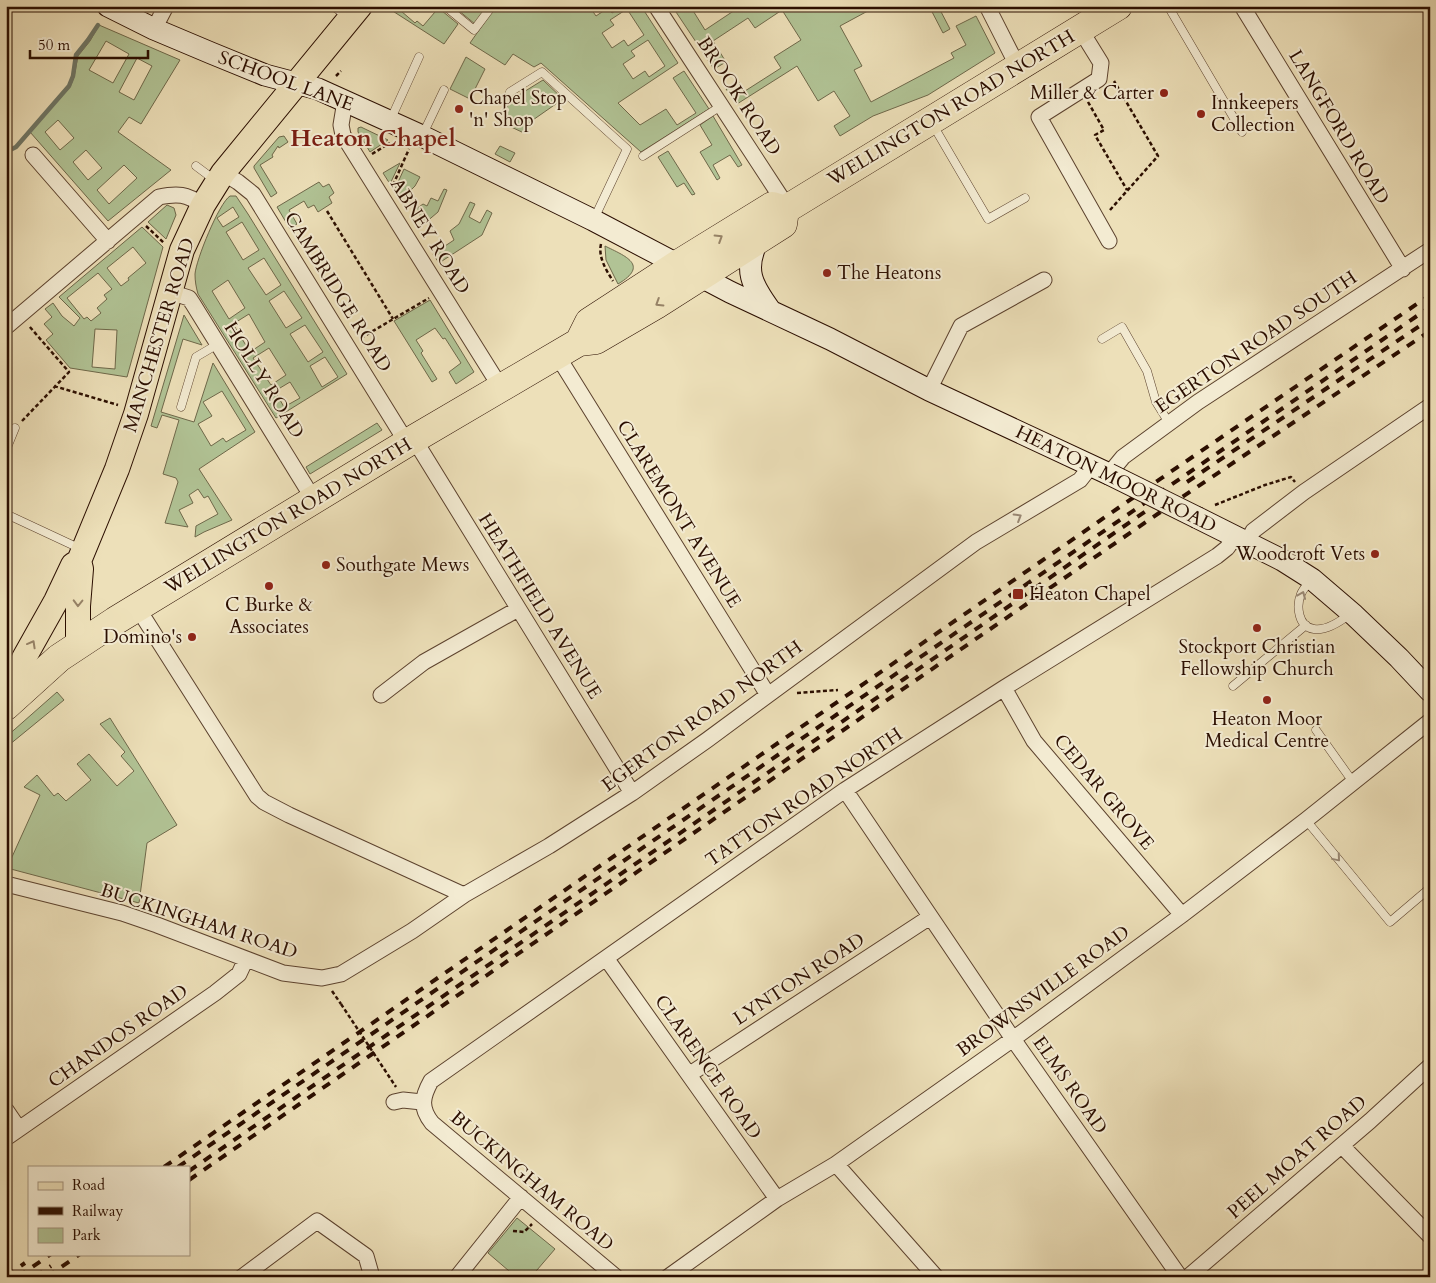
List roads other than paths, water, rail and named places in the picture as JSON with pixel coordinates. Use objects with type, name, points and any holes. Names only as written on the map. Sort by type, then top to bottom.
[{"type":"highway","name":"WELLINGTON ROAD NORTH","points":[[689,270],[772,206],[786,209],[1118,6]]},
{"type":"highway","name":"WELLINGTON ROAD NORTH","points":[[7,705],[78,644],[410,441],[568,348],[589,322],[689,270],[758,240],[784,224],[786,209]]},
{"type":"main road","name":"SCHOOL LANE","points":[[108,7],[154,29],[265,75],[318,89],[390,121],[417,140],[593,220],[689,270]]},
{"type":"main road","name":"MANCHESTER ROAD","points":[[7,705],[24,658],[56,601],[72,565],[81,556],[117,470],[136,414],[182,250],[203,205],[221,177],[296,84],[348,10]]},
{"type":"main road","name":"HEATON MOOR ROAD","points":[[758,240],[751,253],[750,274],[753,285],[771,311]]},
{"type":"main road","name":"HEATON MOOR ROAD","points":[[689,270],[929,390],[1100,470],[1204,513],[1241,540],[1282,560],[1312,579],[1351,612],[1430,691]]},
{"type":"main road","name":"MANCHESTER ROAD","points":[[78,644],[81,556]]},
{"type":"street","points":[[154,29],[166,6]]},
{"type":"street","name":"BROOK ROAD","points":[[656,6],[786,209]]},
{"type":"street","points":[[987,6],[1018,67]]},
{"type":"street","name":"LANGFORD ROAD","points":[[1242,6],[1403,269]]},
{"type":"street","points":[[1080,29],[1100,63],[1099,79],[1039,117],[1109,241]]},
{"type":"street","name":"ABNEY ROAD","points":[[345,101],[341,125],[342,135],[501,388]]},
{"type":"street","points":[[33,155],[108,241]]},
{"type":"street","name":"CAMBRIDGE ROAD","points":[[221,177],[238,182],[254,194],[347,346],[410,441]]},
{"type":"street","points":[[6,327],[159,198],[174,194],[189,197],[203,205]]},
{"type":"street","name":"EGERTON ROAD SOUTH","points":[[1100,470],[1123,456],[1206,396],[1430,250]]},
{"type":"street","points":[[929,390],[961,326],[1044,280]]},
{"type":"street","name":"HOLLY ROAD","points":[[170,292],[189,298],[314,500]]},
{"type":"street","name":"CLAREMONT AVENUE","points":[[568,348],[768,695]]},
{"type":"street","name":"TATTON ROAD NORTH","points":[[424,1108],[425,1090],[431,1081],[845,790],[1004,688],[1218,556],[1304,492],[1430,406]]},
{"type":"street","name":"HEATHFIELD AVENUE","points":[[410,441],[518,609],[632,793]]},
{"type":"street","name":"EGERTON ROAD NORTH","points":[[322,978],[341,974],[358,965],[464,895],[549,846],[632,793],[976,542],[1100,470]]},
{"type":"street","points":[[137,607],[257,796],[264,802],[289,815],[464,895]]},
{"type":"street","points":[[381,695],[424,662],[518,609]]},
{"type":"street","name":"CEDAR GROVE","points":[[1004,688],[1034,741],[1182,915]]},
{"type":"street","name":"BROWNSVILLE ROAD","points":[[668,1277],[777,1199],[836,1164],[1013,1039],[1182,915],[1306,820],[1430,721]]},
{"type":"street","name":"ELMS ROAD","points":[[845,790],[1013,1039],[1180,1277]]},
{"type":"street","name":"BUCKINGHAM ROAD","points":[[6,884],[122,913],[157,924],[283,973],[322,978]]},
{"type":"street","name":"LYNTON ROAD","points":[[690,1074],[930,917]]},
{"type":"street","name":"CLARENCE ROAD","points":[[606,958],[777,1199]]},
{"type":"street","name":"CHANDOS ROAD","points":[[6,1138],[215,993],[239,974],[246,959]]},
{"type":"street","name":"PEEL MOAT ROAD","points":[[1188,1277],[1342,1146],[1430,1066]]},
{"type":"street","points":[[395,1095],[424,1108]]},
{"type":"street","name":"BUCKINGHAM ROAD","points":[[424,1108],[444,1134],[616,1277]]},
{"type":"street","points":[[6,1110],[19,1129]]},
{"type":"street","points":[[1342,1146],[1430,1236]]},
{"type":"street","points":[[836,1164],[936,1277]]},
{"type":"street","points":[[457,1277],[521,1197]]},
{"type":"street","points":[[242,1277],[317,1221],[366,1256],[372,1277]]},
{"type":"lane","points":[[444,6],[474,30],[492,6]]},
{"type":"lane","points":[[1168,6],[1242,132]]},
{"type":"lane","points":[[390,121],[420,57]]},
{"type":"lane","points":[[510,92],[542,72],[627,149],[593,220]]},
{"type":"lane","points":[[417,140],[444,90]]},
{"type":"lane","points":[[643,156],[721,106]]},
{"type":"lane","points":[[930,121],[988,219],[1025,198]]},
{"type":"lane","points":[[196,166],[221,177]]},
{"type":"lane","points":[[1102,339],[1122,327],[1147,371],[1156,402],[1169,423]]},
{"type":"lane","points":[[181,407],[196,358],[218,344]]},
{"type":"lane","points":[[6,450],[15,428]]},
{"type":"lane","points":[[6,514],[81,556]]},
{"type":"lane","points":[[1312,579],[1301,594],[1298,609],[1300,618],[1306,625],[1314,629],[1326,628],[1343,619],[1351,612]]},
{"type":"lane","points":[[1233,686],[1306,625]]},
{"type":"lane","points":[[1316,730],[1353,782]]},
{"type":"lane","points":[[1306,820],[1390,922],[1430,888]]},
{"type":"waterway","points":[[6,152],[16,147],[69,86],[73,76],[76,55],[98,25]]},
{"type":"railway","points":[[165,1166],[1166,475],[1430,295]]},
{"type":"railway","points":[[179,1166],[1430,307]]},
{"type":"railway","points":[[1187,482],[1430,319]]},
{"type":"railway","points":[[190,1179],[1191,491],[1430,331]]},
{"type":"railway","points":[[190,1170],[1169,495]]},
{"type":"railway","points":[[18,1277],[48,1256]]},
{"type":"railway","points":[[47,1277],[77,1256]]},
{"type":"railway","points":[[6,1276],[25,1263]]},
{"type":"railway","points":[[35,1277],[51,1266]]},
{"type":"place","name":"Miller & Carter","points":[[1164,93]]},
{"type":"place","name":"Chapel Stop 'n' Shop","points":[[459,109]]},
{"type":"place","name":"Innkeepers Collection","points":[[1201,114]]},
{"type":"place","name":"The Heatons","points":[[827,273]]},
{"type":"place","name":"Woodcroft Vets","points":[[1375,554]]},
{"type":"place","name":"Southgate Mews","points":[[326,565]]},
{"type":"place","name":"C Burke & Associates","points":[[269,586]]},
{"type":"place","name":"Heaton Chapel","points":[[1018,594]]},
{"type":"place","name":"Stockport Christian Fellowship Church","points":[[1257,628]]},
{"type":"place","name":"Domino's","points":[[192,637]]},
{"type":"place","name":"Heaton Moor Medical Centre","points":[[1267,700]]},
{"type":"district","name":"Heaton Chapel","points":[[373,138]]}]
